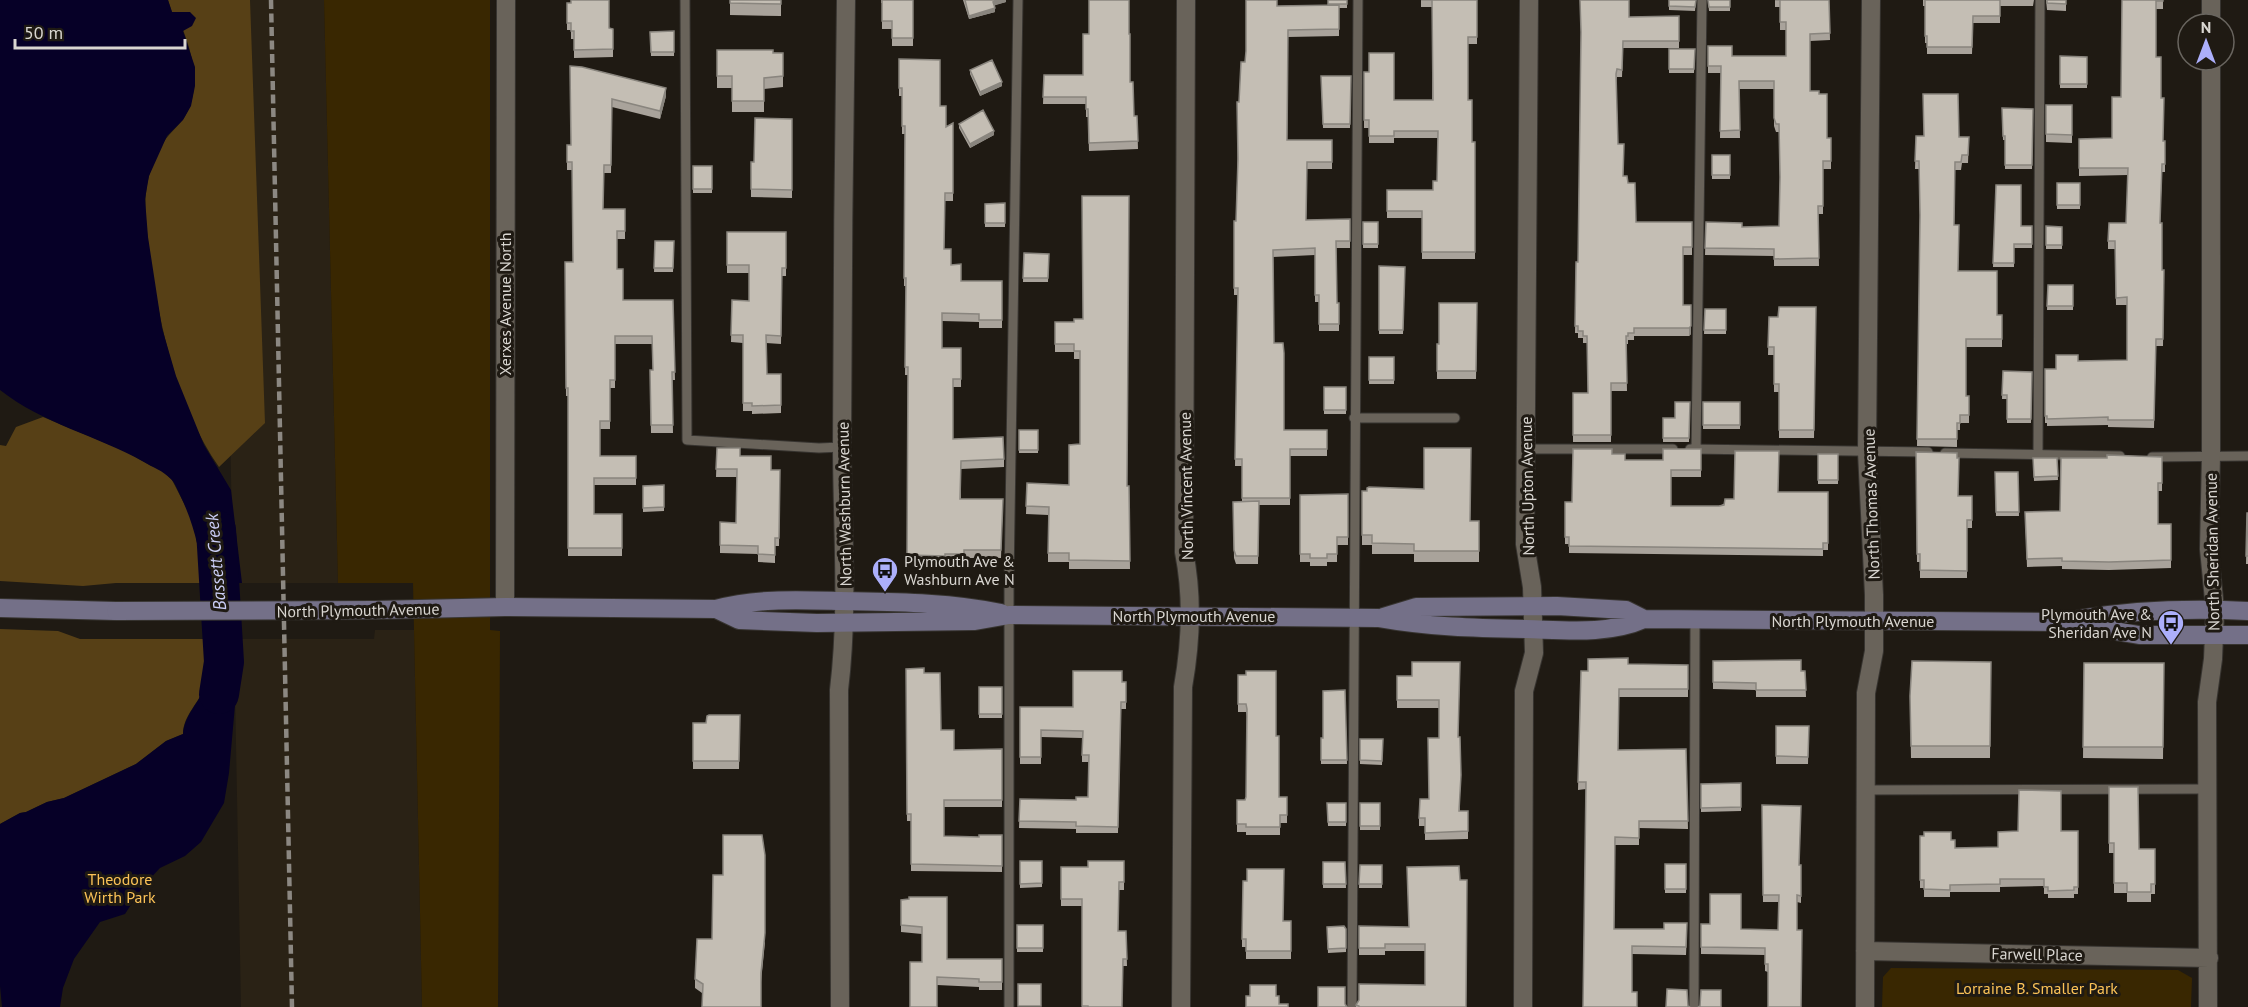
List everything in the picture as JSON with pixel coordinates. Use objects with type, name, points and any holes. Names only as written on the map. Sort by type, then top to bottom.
[{"type":"street","name":"Xerxes Avenue North","points":[[505,607],[506,0]]},
{"type":"street","name":"North Washburn Avenue","points":[[840,1007],[839,690],[845,601],[842,447],[846,0]]},
{"type":"street","name":"North Vincent Avenue","points":[[1181,1007],[1183,687],[1189,653],[1190,616],[1190,583],[1184,552],[1186,0]]},
{"type":"street","name":"North Upton Avenue","points":[[1523,1007],[1524,691],[1534,653],[1532,587],[1525,544],[1529,0]]},
{"type":"street","name":"North Thomas Avenue","points":[[1864,1007],[1866,693],[1873,657],[1874,621],[1867,452],[1871,0]]},
{"type":"street","name":"North Sheridan Avenue","points":[[2208,1007],[2207,702],[2213,659],[2215,610],[2209,549],[2211,72]]},
{"type":"street","name":"North Plymouth Avenue","points":[[0,608],[116,611],[505,607],[716,609],[741,602],[845,601],[977,608],[1009,615]]},
{"type":"street","name":"North Plymouth Avenue","points":[[1378,618],[1416,608],[1533,606],[1626,610],[1644,619]]},
{"type":"street","name":"North Plymouth Avenue","points":[[716,609],[739,620],[844,623],[975,621],[1009,615],[1378,618],[1418,626],[1580,630],[1628,626],[1644,619],[2062,622],[2139,634],[2248,634]]},
{"type":"street","name":"North Plymouth Avenue","points":[[2062,622],[2113,614],[2248,611]]},
{"type":"street","name":"Farwell Place","points":[[1865,951],[2209,958]]},
{"type":"lane","points":[[685,0],[687,440],[819,448],[842,447]]},
{"type":"lane","points":[[1009,1007],[1009,615],[1018,0]]},
{"type":"lane","points":[[1352,1007],[1358,0]]},
{"type":"lane","points":[[1696,449],[1702,0]]},
{"type":"lane","points":[[2038,454],[2040,0]]},
{"type":"lane","points":[[1354,418],[1455,418]]},
{"type":"lane","points":[[1525,449],[1696,449],[2129,456]]},
{"type":"lane","points":[[2140,457],[2248,456]]},
{"type":"lane","points":[[1694,1007],[1695,620]]},
{"type":"lane","points":[[1865,790],[2209,789]]},
{"type":"shaded area","points":[[168,0],[250,0],[265,423],[219,467],[192,419],[172,366],[159,312],[148,237],[145,206],[149,176],[163,144],[189,108],[194,86],[193,63],[183,30],[190,12],[172,12]]},
{"type":"shaded area","points":[[222,0],[324,0],[338,583],[233,583]]},
{"type":"shaded area","points":[[43,417],[125,451],[151,466],[158,467],[172,480],[189,513],[195,531],[204,583],[116,583],[83,586],[0,581],[0,445],[6,446],[16,427]]},
{"type":"shaded area","points":[[0,629],[58,631],[80,639],[210,639],[211,653],[206,671],[206,684],[186,721],[183,734],[166,741],[136,764],[64,798],[47,802],[0,824]]},
{"type":"shaded area","points":[[375,630],[414,630],[422,1007],[241,1007],[234,639],[374,639]]},
{"type":"green space","points":[[324,0],[490,0],[490,630],[500,631],[498,1007],[422,1007],[413,583],[338,583]]},
{"type":"green space","name":"Lorraine B. Smaller Park","points":[[1891,968],[2178,970],[2192,978],[2191,1007],[1882,1007],[1883,977]]},
{"type":"water","points":[[0,0],[168,0],[172,12],[190,12],[196,18],[192,26],[183,31],[195,67],[195,86],[191,106],[183,120],[167,136],[149,176],[145,199],[148,237],[162,328],[176,376],[204,445],[231,490],[242,583],[204,583],[193,527],[175,484],[168,476],[126,453],[34,412],[0,390]]},
{"type":"water","points":[[210,639],[238,639],[238,671],[229,773],[224,803],[201,842],[185,856],[160,868],[144,885],[125,914],[100,922],[74,959],[63,988],[60,1007],[2,1007],[0,824],[47,802],[64,798],[136,764],[166,741],[183,734],[186,721],[206,684],[206,671],[211,653]]},
{"type":"building","points":[[571,0],[609,0],[609,28],[613,29],[613,49],[574,50],[574,31],[571,31],[571,23],[567,23],[567,3],[571,3]]},
{"type":"building","points":[[730,0],[781,0],[781,4],[730,3]]},
{"type":"building","points":[[882,0],[913,0],[913,38],[892,38],[892,21],[882,21]]},
{"type":"building","points":[[965,0],[998,0],[993,2],[995,8],[969,16]]},
{"type":"building","points":[[1089,0],[1129,0],[1130,82],[1133,82],[1134,116],[1137,116],[1138,141],[1089,143],[1086,97],[1043,97],[1044,75],[1083,75],[1083,34],[1089,34]]},
{"type":"building","points":[[1246,0],[1277,0],[1277,6],[1339,5],[1339,29],[1288,30],[1287,140],[1332,140],[1332,162],[1307,162],[1306,220],[1350,219],[1350,241],[1336,241],[1339,324],[1319,324],[1319,295],[1315,295],[1315,248],[1273,250],[1274,343],[1283,343],[1284,353],[1284,430],[1327,430],[1327,449],[1290,449],[1290,498],[1242,498],[1242,459],[1235,459],[1238,288],[1234,288],[1234,221],[1236,221],[1238,159],[1237,102],[1239,102],[1241,62],[1245,62],[1246,51]]},
{"type":"building","points":[[1328,0],[1347,0],[1347,4],[1328,4]]},
{"type":"building","points":[[1432,0],[1477,0],[1477,37],[1468,37],[1468,100],[1472,100],[1472,142],[1475,142],[1475,252],[1422,252],[1422,211],[1387,211],[1387,190],[1433,190],[1433,181],[1437,181],[1438,131],[1394,131],[1394,136],[1369,136],[1369,120],[1364,120],[1364,72],[1369,72],[1369,53],[1394,53],[1394,100],[1433,100]]},
{"type":"building","points":[[1580,0],[1629,0],[1629,17],[1679,16],[1679,41],[1623,41],[1622,70],[1617,69],[1616,74],[1618,144],[1624,144],[1623,176],[1627,176],[1628,183],[1635,183],[1636,222],[1692,222],[1692,247],[1683,247],[1683,305],[1691,305],[1691,326],[1689,328],[1634,328],[1634,333],[1628,333],[1626,336],[1627,383],[1611,383],[1611,435],[1573,435],[1573,393],[1588,393],[1587,336],[1583,336],[1583,331],[1578,331],[1578,326],[1575,326],[1576,262],[1578,262]]},
{"type":"building","points":[[1669,0],[1696,0],[1695,7],[1669,6]]},
{"type":"building","points":[[1708,0],[1730,0],[1730,7],[1709,7]]},
{"type":"building","points":[[1780,0],[1829,0],[1830,33],[1810,34],[1810,91],[1827,94],[1827,138],[1831,138],[1831,161],[1823,161],[1823,206],[1818,206],[1819,258],[1774,259],[1774,249],[1705,248],[1706,222],[1742,223],[1742,227],[1779,226],[1779,124],[1776,124],[1774,118],[1774,81],[1739,81],[1740,130],[1720,131],[1721,66],[1708,66],[1708,46],[1732,46],[1732,56],[1786,56],[1786,22],[1780,22]]},
{"type":"building","points":[[1925,0],[2000,0],[2000,16],[1973,16],[1972,47],[1927,47]]},
{"type":"building","points":[[2047,0],[2066,0],[2066,4],[2047,3]]},
{"type":"building","points":[[2122,0],[2163,0],[2156,1],[2156,57],[2161,57],[2161,98],[2164,98],[2165,164],[2162,164],[2160,223],[2162,223],[2162,270],[2164,270],[2163,339],[2156,339],[2154,420],[2108,420],[2108,417],[2047,419],[2045,416],[2045,369],[2056,369],[2056,355],[2078,355],[2078,361],[2127,360],[2127,297],[2116,298],[2115,241],[2108,241],[2109,223],[2126,223],[2128,168],[2079,168],[2079,139],[2112,138],[2112,97],[2121,97]]},
{"type":"building","points":[[674,31],[674,52],[651,52],[650,32]]},
{"type":"building","points":[[1669,49],[1695,49],[1694,69],[1669,69]]},
{"type":"building","points":[[717,50],[773,50],[773,53],[783,53],[783,76],[764,78],[764,101],[732,101],[732,76],[717,76]]},
{"type":"building","points":[[2060,56],[2087,57],[2087,84],[2060,84]]},
{"type":"building","points":[[899,59],[940,60],[940,106],[946,106],[946,127],[953,123],[953,193],[945,193],[944,249],[951,249],[951,265],[961,264],[961,281],[1002,281],[1002,320],[979,320],[979,314],[942,313],[942,348],[961,348],[961,379],[953,379],[953,439],[1003,437],[1004,459],[961,461],[960,499],[1003,499],[1001,550],[964,550],[964,554],[945,554],[945,556],[907,555],[908,367],[905,367],[905,126],[902,126]]},
{"type":"building","points":[[992,60],[1002,82],[980,92],[970,70]]},
{"type":"building","points":[[570,66],[666,88],[660,111],[612,99],[611,165],[604,165],[603,209],[625,209],[625,231],[617,231],[617,269],[623,269],[623,300],[673,300],[675,372],[672,372],[673,425],[651,425],[652,336],[615,336],[615,380],[610,380],[610,421],[600,421],[600,456],[636,456],[636,478],[594,478],[594,514],[622,514],[622,548],[568,548],[565,262],[573,262],[572,162],[567,162],[567,145],[571,145]]},
{"type":"building","points":[[1321,76],[1351,76],[1350,124],[1323,124]]},
{"type":"building","points":[[1923,94],[1958,94],[1959,137],[1969,137],[1968,155],[1962,155],[1961,162],[1955,162],[1954,225],[1959,225],[1958,271],[1997,271],[1997,315],[2002,315],[2002,339],[1966,339],[1966,396],[1969,396],[1969,415],[1960,415],[1960,423],[1957,423],[1957,439],[1917,439],[1920,215],[1919,161],[1915,161],[1916,136],[1924,136]]},
{"type":"building","points":[[2046,105],[2072,105],[2072,135],[2046,134]]},
{"type":"building","points":[[2002,108],[2033,109],[2032,165],[2005,165]]},
{"type":"building","points":[[983,110],[994,131],[970,144],[959,124]]},
{"type":"building","points":[[755,118],[792,119],[792,190],[751,189]]},
{"type":"building","points":[[1712,155],[1730,155],[1730,175],[1712,175]]},
{"type":"building","points":[[693,166],[712,166],[712,189],[693,189]]},
{"type":"building","points":[[2057,183],[2080,183],[2080,205],[2057,205]]},
{"type":"building","points":[[1996,185],[2021,185],[2021,226],[2032,226],[2032,244],[2014,244],[2014,263],[1993,263]]},
{"type":"building","points":[[1082,196],[1129,196],[1127,486],[1129,486],[1130,561],[1069,560],[1069,553],[1048,553],[1049,507],[1026,506],[1027,483],[1069,485],[1069,445],[1080,444],[1080,351],[1074,351],[1074,344],[1055,344],[1055,322],[1074,322],[1074,319],[1083,319]]},
{"type":"building","points":[[1005,203],[1005,223],[985,223],[985,204]]},
{"type":"building","points":[[1363,222],[1378,222],[1378,244],[1363,244]]},
{"type":"building","points":[[2046,226],[2062,227],[2062,245],[2046,245]]},
{"type":"building","points":[[727,232],[786,232],[786,268],[782,268],[781,336],[766,335],[767,374],[781,374],[781,405],[752,406],[752,403],[743,403],[743,335],[731,335],[732,300],[749,301],[749,265],[727,265]]},
{"type":"building","points":[[655,241],[674,241],[673,268],[654,268]]},
{"type":"building","points":[[1024,253],[1049,254],[1048,278],[1023,278]]},
{"type":"building","points":[[1379,266],[1405,267],[1403,330],[1379,330]]},
{"type":"building","points":[[2048,285],[2073,285],[2073,306],[2047,306]]},
{"type":"building","points":[[1439,303],[1477,303],[1476,371],[1437,371]]},
{"type":"building","points":[[1779,307],[1816,307],[1814,430],[1779,430],[1779,384],[1774,384],[1774,347],[1768,347],[1769,317],[1778,317]]},
{"type":"building","points":[[1705,309],[1726,309],[1726,330],[1704,330]]},
{"type":"building","points":[[1369,357],[1394,357],[1394,380],[1369,380]]},
{"type":"building","points":[[2003,371],[2032,372],[2031,419],[2007,419],[2007,395],[2002,395]]},
{"type":"building","points":[[1324,387],[1346,387],[1346,410],[1324,410]]},
{"type":"building","points":[[1675,402],[1690,402],[1689,438],[1663,438],[1663,418],[1675,418]]},
{"type":"building","points":[[1703,402],[1740,402],[1740,425],[1703,425]]},
{"type":"building","points":[[1019,430],[1038,430],[1038,450],[1019,450]]},
{"type":"building","points":[[717,448],[740,448],[740,456],[771,456],[771,470],[780,470],[779,538],[775,538],[775,555],[758,554],[758,546],[720,545],[720,522],[736,523],[737,469],[716,469]]},
{"type":"building","points":[[1424,448],[1471,448],[1470,521],[1479,521],[1479,551],[1414,551],[1414,544],[1372,543],[1372,535],[1362,535],[1362,491],[1367,491],[1369,487],[1424,489]]},
{"type":"building","points":[[1573,449],[1612,449],[1612,454],[1625,454],[1625,460],[1663,460],[1663,449],[1701,449],[1701,470],[1671,470],[1671,506],[1724,505],[1725,499],[1734,499],[1735,451],[1779,451],[1778,492],[1828,492],[1828,543],[1823,543],[1823,549],[1569,546],[1569,537],[1565,537],[1565,502],[1572,502]]},
{"type":"building","points":[[1916,452],[1957,453],[1957,458],[1959,458],[1958,496],[1972,496],[1972,520],[1967,520],[1967,571],[1920,570],[1920,554],[1917,554]]},
{"type":"building","points":[[1818,454],[1838,454],[1838,480],[1818,480]]},
{"type":"building","points":[[2107,455],[2162,457],[2162,483],[2158,483],[2158,524],[2171,524],[2171,560],[2109,562],[2062,561],[2062,558],[2027,559],[2025,512],[2060,511],[2061,458],[2107,458]]},
{"type":"building","points":[[2033,458],[2057,458],[2058,476],[2034,477]]},
{"type":"building","points":[[1995,472],[2018,472],[2019,512],[1996,512]]},
{"type":"building","points":[[664,485],[664,507],[643,508],[643,486]]},
{"type":"building","points":[[1348,494],[1348,537],[1337,537],[1337,554],[1327,554],[1327,558],[1310,558],[1310,554],[1300,554],[1300,495]]},
{"type":"building","points":[[1259,501],[1258,556],[1236,556],[1233,502]]},
{"type":"building","points":[[2247,513],[2248,556],[2246,556]]},
{"type":"building","points":[[1628,658],[1628,664],[1688,665],[1688,689],[1619,689],[1618,750],[1686,749],[1688,821],[1639,821],[1639,838],[1615,837],[1614,929],[1664,929],[1664,923],[1687,923],[1686,947],[1632,946],[1632,992],[1637,992],[1637,1007],[1583,1007],[1586,782],[1578,782],[1581,671],[1588,671],[1588,659]]},
{"type":"building","points":[[1801,660],[1801,671],[1805,671],[1806,690],[1756,690],[1756,683],[1713,682],[1713,661]]},
{"type":"building","points":[[1912,661],[1991,662],[1990,746],[1911,746]]},
{"type":"building","points":[[1412,662],[1460,662],[1459,811],[1468,811],[1468,831],[1425,833],[1425,818],[1419,818],[1420,799],[1429,799],[1428,738],[1439,738],[1439,700],[1397,700],[1397,676],[1412,676]]},
{"type":"building","points":[[2084,663],[2164,663],[2163,747],[2083,747]]},
{"type":"building","points":[[924,668],[924,673],[940,673],[941,730],[954,730],[954,750],[1002,749],[1002,800],[944,800],[944,836],[1002,835],[1002,866],[911,864],[911,814],[907,814],[906,669]]},
{"type":"building","points":[[1073,671],[1122,671],[1122,682],[1126,682],[1126,702],[1121,702],[1118,827],[1076,826],[1076,822],[1019,821],[1020,799],[1076,800],[1076,797],[1088,797],[1089,755],[1082,755],[1083,731],[1041,730],[1041,757],[1020,757],[1020,707],[1073,707]]},
{"type":"building","points":[[1246,671],[1276,671],[1279,797],[1287,797],[1287,815],[1280,815],[1280,827],[1246,827],[1246,824],[1237,824],[1237,800],[1245,800],[1246,797],[1247,709],[1246,704],[1238,704],[1238,675],[1246,675]]},
{"type":"building","points":[[979,687],[1002,687],[1002,714],[979,714]]},
{"type":"building","points":[[1345,690],[1347,760],[1321,760],[1323,691]]},
{"type":"building","points":[[709,715],[740,715],[739,761],[693,761],[693,723],[706,723]]},
{"type":"building","points":[[1776,726],[1809,726],[1808,757],[1776,756]]},
{"type":"building","points":[[1360,739],[1383,739],[1382,761],[1360,760]]},
{"type":"building","points":[[1741,783],[1741,807],[1701,808],[1701,784]]},
{"type":"building","points":[[2109,787],[2138,787],[2139,849],[2155,849],[2155,884],[2151,884],[2151,892],[2127,892],[2127,883],[2114,883],[2114,843],[2109,843]]},
{"type":"building","points":[[2019,790],[2061,791],[2061,831],[2078,831],[2078,887],[2074,887],[2074,890],[2048,891],[2048,887],[2044,887],[2044,879],[2000,879],[2000,884],[1950,885],[1950,890],[1924,889],[1924,880],[1920,880],[1920,836],[1924,836],[1924,832],[1951,832],[1951,840],[1955,840],[1955,848],[1998,847],[1998,832],[2018,831]]},
{"type":"building","points":[[1327,803],[1346,803],[1346,822],[1328,822]]},
{"type":"building","points":[[1360,803],[1380,803],[1380,826],[1360,826]]},
{"type":"building","points":[[1762,805],[1801,806],[1799,865],[1801,865],[1801,896],[1797,895],[1797,930],[1802,930],[1801,1007],[1768,1007],[1768,964],[1765,964],[1765,948],[1701,947],[1701,924],[1710,924],[1710,894],[1741,894],[1741,929],[1778,930],[1779,895],[1763,895]]},
{"type":"building","points":[[723,835],[762,835],[765,855],[765,933],[761,973],[761,1007],[702,1007],[703,984],[695,979],[697,939],[712,939],[713,875],[723,875]]},
{"type":"building","points":[[1020,861],[1042,861],[1042,883],[1020,884]]},
{"type":"building","points":[[1088,861],[1124,861],[1124,882],[1119,882],[1118,931],[1126,931],[1127,959],[1123,959],[1122,1007],[1082,1006],[1082,899],[1061,899],[1061,867],[1088,867]]},
{"type":"building","points":[[1323,862],[1345,862],[1346,884],[1323,884]]},
{"type":"building","points":[[1665,864],[1686,864],[1686,889],[1665,889]]},
{"type":"building","points":[[1360,865],[1382,865],[1382,884],[1359,884]]},
{"type":"building","points":[[1459,866],[1460,880],[1467,880],[1466,1007],[1359,1007],[1356,1005],[1359,1000],[1359,984],[1425,985],[1425,944],[1385,944],[1385,948],[1359,948],[1359,926],[1409,927],[1407,867]]},
{"type":"building","points":[[1247,869],[1284,869],[1283,921],[1291,921],[1291,951],[1246,951],[1246,939],[1242,939],[1243,881],[1247,881]]},
{"type":"building","points":[[909,897],[947,897],[947,959],[1002,959],[1002,982],[937,977],[937,1007],[910,1007],[910,962],[922,962],[922,927],[901,925],[901,900],[909,899]]},
{"type":"building","points":[[1017,925],[1043,925],[1043,948],[1017,948]]},
{"type":"building","points":[[1344,926],[1346,948],[1328,949],[1327,927]]},
{"type":"building","points":[[1018,984],[1041,984],[1041,1006],[1018,1006]]},
{"type":"building","points":[[1250,985],[1276,985],[1279,1004],[1288,1004],[1288,1007],[1246,1007],[1246,996],[1250,996]]},
{"type":"building","points":[[1318,987],[1345,987],[1347,1007],[1318,1007]]},
{"type":"building","points":[[1667,989],[1687,990],[1690,1007],[1666,1007]]},
{"type":"building","points":[[1701,990],[1721,990],[1721,1007],[1698,1007]]},
{"type":"waterway","name":"Bassett Creek","points":[[216,530],[224,662],[219,694]]},
{"type":"railway","points":[[271,0],[292,1007]]},
{"type":"place","name":"Plymouth Ave & Washburn Ave N","points":[[885,593]]},
{"type":"place","name":"Plymouth Ave & Sheridan Ave N","points":[[2171,646]]},
{"type":"park label","name":"Theodore Wirth Park","points":[[120,888]]}]
